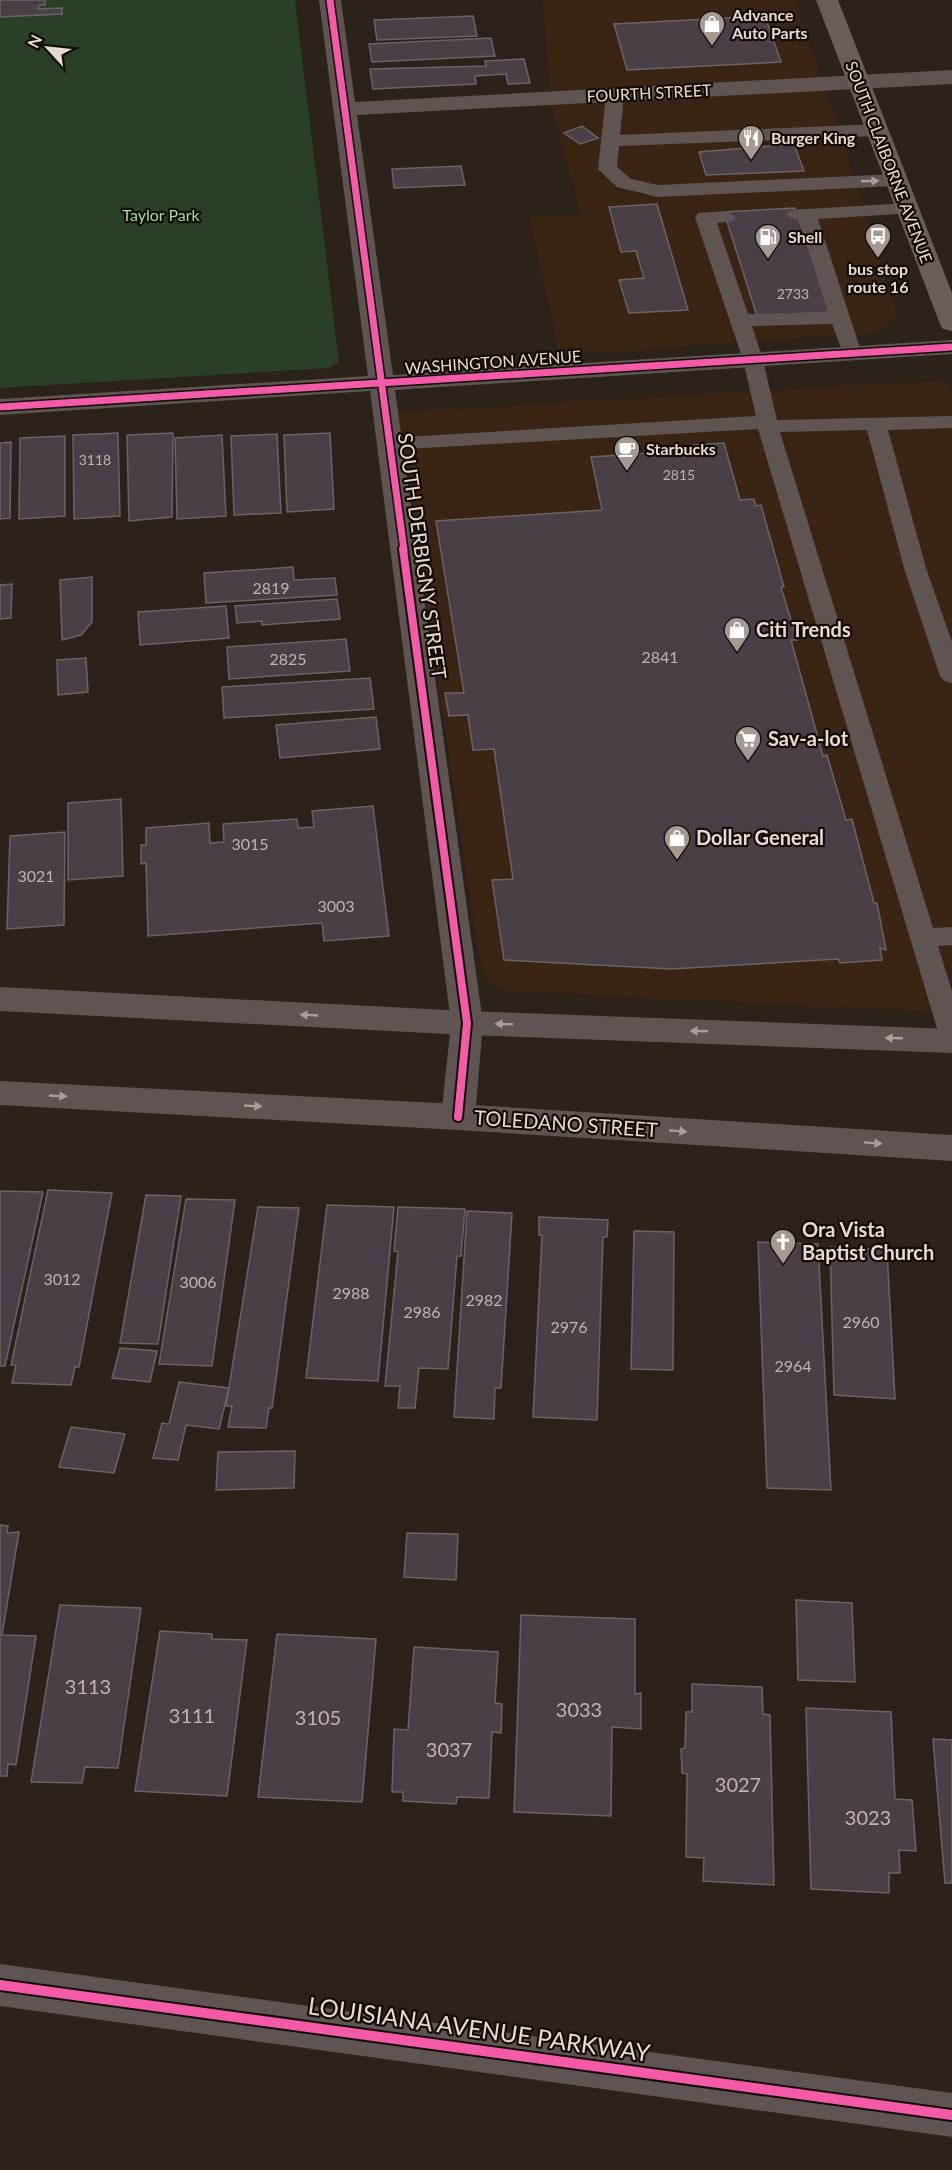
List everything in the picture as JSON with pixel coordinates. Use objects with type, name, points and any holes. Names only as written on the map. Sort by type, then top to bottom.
[{"type":"main road","name":"SOUTH CLAIBORNE AVENUE","points":[[826,0],[860,82],[952,324]]},
{"type":"street","name":"SOUTH DERBIGNY STREET","points":[[330,0],[467,1023],[458,1117]]},
{"type":"street","name":"FOURTH STREET","points":[[345,109],[952,77]]},
{"type":"street","name":"WASHINGTON AVENUE","points":[[0,407],[952,347]]},
{"type":"street","points":[[0,999],[467,1023],[952,1041]]},
{"type":"street","name":"TOLEDANO STREET","points":[[0,1093],[458,1117],[952,1148]]},
{"type":"street","name":"LOUISIANA AVENUE PARKWAY","points":[[0,1984],[952,2115]]},
{"type":"lane","points":[[615,95],[608,169],[624,183],[658,191],[896,180]]},
{"type":"lane","points":[[610,141],[877,130]]},
{"type":"lane","points":[[666,139],[630,152],[623,164],[634,175],[651,182],[793,179],[844,182]]},
{"type":"lane","points":[[852,354],[805,222],[908,209]]},
{"type":"lane","points":[[726,216],[705,217],[711,238],[730,261],[739,291],[739,320],[753,360],[768,424],[952,1035]]},
{"type":"lane","points":[[711,238],[732,236]]},
{"type":"lane","points":[[739,320],[840,318]]},
{"type":"lane","points":[[388,444],[745,422],[768,424],[952,422]]},
{"type":"lane","points":[[876,424],[915,568],[952,676]]},
{"type":"lane","points":[[923,937],[952,936]]},
{"type":"shaded area","points":[[543,0],[795,0],[838,125],[897,316],[880,333],[560,356],[530,216],[581,214],[552,109]]},
{"type":"shaded area","points":[[947,380],[952,394],[952,1013],[507,991],[490,985],[481,969],[398,412]]},
{"type":"green space","name":"Taylor Park","points":[[0,0],[295,0],[339,362],[329,368],[0,388]]},
{"type":"building","points":[[0,0],[45,0],[45,5],[39,5],[38,9],[62,8],[62,14],[0,17]]},
{"type":"building","points":[[473,16],[477,36],[377,40],[374,20]]},
{"type":"building","points":[[765,16],[781,62],[627,70],[614,24]]},
{"type":"building","points":[[491,38],[495,56],[372,62],[369,44]]},
{"type":"building","points":[[524,59],[530,83],[508,84],[506,74],[475,76],[476,84],[373,89],[370,69],[486,66],[485,61]]},
{"type":"building","points":[[582,126],[598,138],[580,144],[564,133]]},
{"type":"building","name":"Burger King","points":[[794,144],[804,171],[706,175],[699,152]]},
{"type":"building","points":[[461,166],[465,185],[394,188],[392,169]]},
{"type":"building","points":[[657,204],[688,310],[629,313],[619,280],[644,278],[636,251],[621,252],[609,207]]},
{"type":"building","points":[[795,208],[831,312],[757,316],[724,212]]},
{"type":"building","points":[[118,433],[120,516],[74,519],[73,435]]},
{"type":"building","points":[[173,433],[172,517],[129,521],[127,435]]},
{"type":"building","points":[[330,433],[334,509],[287,512],[284,435]]},
{"type":"building","points":[[277,434],[281,513],[234,515],[231,436]]},
{"type":"building","points":[[222,435],[226,516],[177,519],[175,438]]},
{"type":"building","points":[[65,436],[65,516],[19,519],[20,438]]},
{"type":"building","points":[[11,442],[10,518],[0,519],[0,443]]},
{"type":"building","points":[[724,443],[740,500],[754,499],[756,506],[761,505],[784,587],[781,587],[797,640],[791,640],[823,756],[827,755],[846,820],[852,819],[874,903],[877,903],[886,950],[880,948],[882,960],[840,963],[838,959],[671,969],[504,960],[492,880],[513,879],[494,749],[473,750],[468,715],[449,716],[445,693],[464,693],[436,521],[602,510],[591,457],[695,450],[694,445]]},
{"type":"building","points":[[293,567],[294,580],[335,578],[337,595],[206,603],[204,573]]},
{"type":"building","points":[[92,577],[92,622],[81,635],[62,640],[60,580]]},
{"type":"building","points":[[12,584],[11,618],[0,619],[0,585]]},
{"type":"building","points":[[337,599],[340,619],[262,625],[262,621],[237,623],[235,606]]},
{"type":"building","points":[[226,606],[229,638],[140,645],[138,612]]},
{"type":"building","points":[[346,639],[350,671],[229,679],[227,647]]},
{"type":"building","points":[[86,658],[88,692],[58,695],[57,660]]},
{"type":"building","points":[[370,678],[374,709],[224,718],[222,687]]},
{"type":"building","points":[[376,717],[380,749],[280,758],[276,725]]},
{"type":"building","points":[[121,799],[123,876],[68,880],[68,803]]},
{"type":"building","points":[[373,806],[389,936],[324,941],[322,923],[148,936],[146,863],[141,864],[141,845],[146,845],[146,828],[209,823],[210,843],[224,842],[223,824],[297,819],[298,828],[314,827],[312,811]]},
{"type":"building","points":[[65,832],[64,925],[7,929],[10,836]]},
{"type":"building","points":[[48,1190],[112,1193],[79,1367],[75,1367],[71,1385],[12,1383],[16,1365],[11,1365]]},
{"type":"building","points":[[0,1191],[43,1192],[5,1366],[0,1366]]},
{"type":"building","points":[[146,1195],[181,1196],[158,1344],[120,1343]]},
{"type":"building","points":[[186,1199],[235,1200],[212,1366],[159,1364]]},
{"type":"building","points":[[327,1205],[394,1207],[378,1381],[306,1378]]},
{"type":"building","points":[[258,1207],[299,1208],[272,1408],[269,1408],[266,1428],[228,1427],[232,1406],[226,1406]]},
{"type":"building","points":[[398,1207],[465,1209],[461,1256],[457,1256],[448,1369],[419,1368],[415,1408],[398,1408],[400,1386],[385,1386],[398,1252],[394,1251]]},
{"type":"building","points":[[467,1211],[512,1213],[501,1388],[495,1388],[494,1419],[454,1417]]},
{"type":"building","points":[[539,1217],[608,1220],[607,1237],[603,1237],[597,1420],[533,1417],[542,1235],[539,1235]]},
{"type":"building","points":[[634,1231],[674,1232],[673,1370],[631,1369]]},
{"type":"building","points":[[758,1242],[818,1244],[831,1490],[767,1488]]},
{"type":"building","points":[[830,1247],[887,1250],[895,1399],[834,1395]]},
{"type":"building","points":[[120,1348],[157,1351],[150,1382],[112,1378]]},
{"type":"building","points":[[179,1382],[229,1388],[219,1429],[186,1425],[178,1460],[153,1458],[162,1423],[169,1424]]},
{"type":"building","points":[[71,1427],[125,1434],[114,1473],[59,1467]]},
{"type":"building","points":[[295,1451],[294,1488],[216,1490],[218,1452]]},
{"type":"building","points":[[0,1525],[8,1526],[7,1533],[19,1532],[2,1635],[36,1636],[16,1765],[8,1764],[7,1776],[0,1776]]},
{"type":"building","points":[[407,1533],[458,1534],[456,1580],[404,1577]]},
{"type":"building","points":[[796,1600],[852,1603],[855,1682],[798,1680]]},
{"type":"building","points":[[60,1605],[141,1608],[118,1768],[85,1767],[82,1783],[31,1782]]},
{"type":"building","points":[[521,1615],[635,1619],[635,1694],[641,1693],[641,1729],[612,1727],[611,1816],[514,1812]]},
{"type":"building","points":[[160,1631],[212,1634],[212,1639],[247,1640],[227,1796],[135,1791]]},
{"type":"building","points":[[277,1634],[376,1639],[362,1802],[258,1797]]},
{"type":"building","points":[[414,1647],[498,1652],[495,1703],[502,1704],[501,1733],[492,1732],[489,1798],[457,1797],[456,1804],[403,1801],[403,1792],[392,1792],[394,1729],[408,1730]]},
{"type":"building","points":[[692,1684],[762,1687],[763,1714],[770,1715],[774,1885],[703,1881],[704,1858],[686,1857],[687,1774],[682,1773],[681,1749],[685,1748],[686,1712],[692,1712]]},
{"type":"building","points":[[806,1708],[891,1712],[895,1799],[912,1800],[916,1851],[899,1850],[900,1873],[889,1873],[889,1893],[811,1889]]},
{"type":"building","points":[[933,1739],[952,1740],[952,1883],[945,1883]]},
{"type":"cycle path","points":[[330,0],[467,1023],[458,1117]]},
{"type":"cycle path","points":[[0,407],[952,347]]},
{"type":"cycle path","points":[[0,1985],[952,2115]]},
{"type":"place","name":"Advance Auto Parts","points":[[712,47]]},
{"type":"place","name":"Burger King","points":[[751,161]]},
{"type":"place","name":"bus stop route 16","points":[[878,259]]},
{"type":"place","name":"Shell","points":[[768,260]]},
{"type":"place","name":"Starbucks","points":[[627,472]]},
{"type":"place","name":"Citi Trends","points":[[737,653]]},
{"type":"place","name":"Sav-a-lot","points":[[748,762]]},
{"type":"place","name":"Dollar General","points":[[677,861]]},
{"type":"place","name":"Ora Vista Baptist Church","points":[[783,1265]]}]
